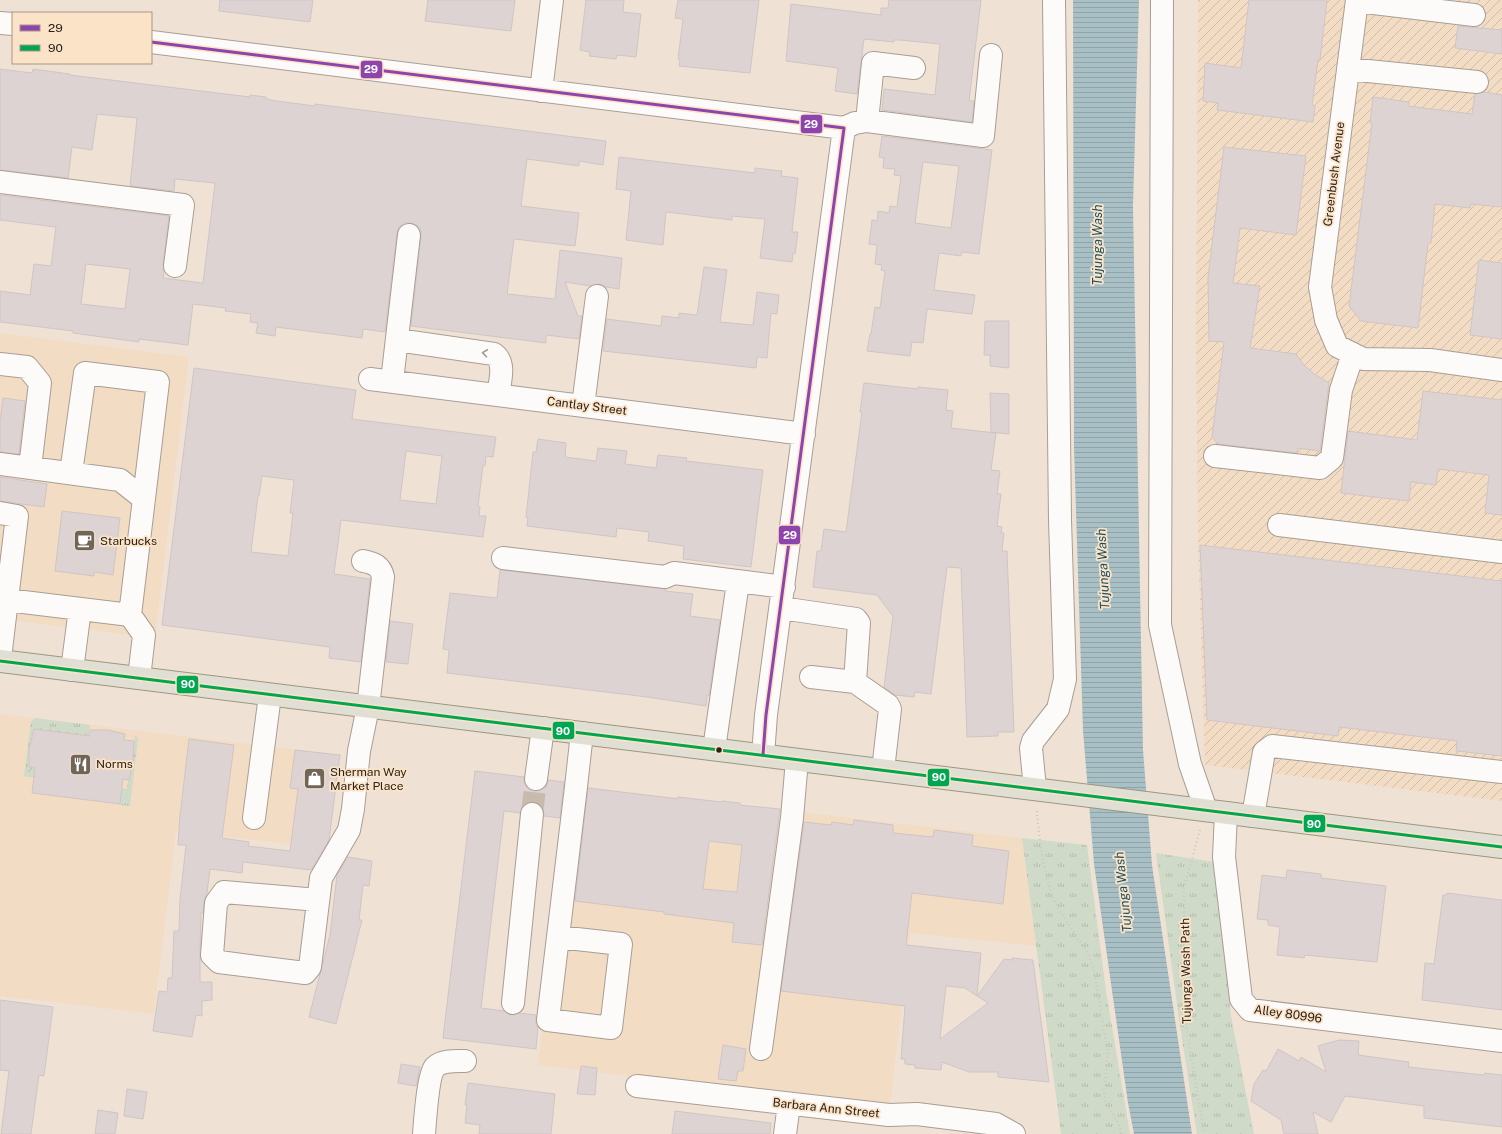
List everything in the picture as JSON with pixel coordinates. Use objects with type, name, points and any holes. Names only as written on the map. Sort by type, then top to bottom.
[{"type":"main road","points":[[0,660],[1502,847]]},
{"type":"street","points":[[541,91],[552,0]]},
{"type":"street","points":[[1044,790],[1031,748],[1033,741],[1058,709],[1065,679],[1060,520],[1054,0]]},
{"type":"street","points":[[1162,0],[1160,625],[1190,764],[1216,811]]},
{"type":"street","points":[[1357,1],[1474,15]]},
{"type":"street","name":"Greenbush Avenue","points":[[1345,350],[1326,320],[1320,288],[1357,1]]},
{"type":"street","points":[[0,23],[12,24]]},
{"type":"street","points":[[152,42],[844,128],[855,123],[866,121],[983,136],[991,55]]},
{"type":"street","points":[[866,121],[873,64],[914,68]]},
{"type":"street","points":[[1348,69],[1477,82]]},
{"type":"street","points":[[763,755],[766,715],[844,128]]},
{"type":"street","points":[[0,182],[183,205],[175,266]]},
{"type":"street","points":[[392,381],[409,235]]},
{"type":"street","points":[[583,406],[597,296]]},
{"type":"street","points":[[397,340],[494,354],[502,363],[498,395]]},
{"type":"street","points":[[1215,456],[1320,468],[1332,458],[1345,350],[1363,359],[1430,360],[1502,370]]},
{"type":"street","points":[[0,364],[27,367],[40,383],[51,471]]},
{"type":"street","points":[[51,471],[85,373],[158,382],[130,615],[144,635],[139,678]]},
{"type":"street","name":"Cantlay Street","points":[[370,379],[804,434]]},
{"type":"street","points":[[0,464],[120,480],[144,500]]},
{"type":"street","points":[[0,513],[17,516],[0,660]]},
{"type":"street","points":[[1279,525],[1502,552]]},
{"type":"street","points":[[504,558],[665,577],[674,573],[784,587]]},
{"type":"street","points":[[318,900],[224,892],[216,903],[212,955],[219,962],[304,973],[310,967],[321,878],[349,830],[368,706],[383,578],[382,572],[378,566],[372,562],[362,561]]},
{"type":"street","points":[[714,749],[738,582]]},
{"type":"street","points":[[7,600],[130,615]]},
{"type":"street","points":[[781,608],[856,619],[859,623],[855,682]]},
{"type":"street","points":[[72,670],[80,609]]},
{"type":"street","points":[[811,676],[855,682],[888,705],[890,708],[883,770]]},
{"type":"street","points":[[254,818],[270,694]]},
{"type":"street","points":[[536,779],[544,728]]},
{"type":"street","points":[[559,937],[622,944],[612,1028],[548,1020],[582,733]]},
{"type":"street","points":[[1253,816],[1264,752],[1272,746],[1502,772]]},
{"type":"street","points":[[761,1049],[792,818],[797,760]]},
{"type":"street","name":"Alley 80996","points":[[1216,811],[1224,857],[1241,999],[1250,1010],[1502,1041]]},
{"type":"street","points":[[513,1003],[532,814]]},
{"type":"street","points":[[424,1134],[431,1077],[435,1067],[444,1062],[465,1061]]},
{"type":"street","name":"Barbara Ann Street","points":[[637,1086],[889,1115],[924,1115],[996,1124],[1014,1134]]},
{"type":"street","points":[[785,1134],[789,1104]]},
{"type":"path","points":[[1044,790],[1039,834],[1044,866],[1055,903],[1088,954],[1094,970],[1108,1053],[1104,1091],[1106,1104],[1119,1124],[1121,1134]]},
{"type":"path","name":"Tujunga Wash Path","points":[[1204,1134],[1185,1019],[1184,888],[1216,811]]},
{"type":"shaded area","points":[[1198,0],[1502,0],[1502,801],[1205,765],[1198,543],[1196,341]]},
{"type":"shaded area","points":[[0,333],[189,357],[155,638],[0,619]]},
{"type":"shaded area","points":[[0,714],[340,755],[329,843],[323,848],[176,831],[154,1014],[0,996]]},
{"type":"shaded area","points":[[571,785],[1022,838],[1036,946],[910,933],[890,1108],[538,1065]]},
{"type":"green space","points":[[35,718],[90,725],[89,734],[34,727],[29,749],[28,777],[24,776],[31,722]]},
{"type":"green space","points":[[34,727],[89,734],[89,736],[94,736],[35,764],[34,777],[28,777],[29,749]]},
{"type":"green space","points":[[135,736],[138,739],[130,806],[120,805],[122,788],[127,789]]},
{"type":"green space","points":[[1022,838],[1087,845],[1106,991],[1130,1134],[1061,1134]]},
{"type":"green space","points":[[1156,853],[1214,862],[1231,1016],[1254,1134],[1197,1134],[1181,1033]]},
{"type":"water","name":"Tujunga Wash","points":[[1073,0],[1139,0],[1133,206],[1143,750],[1152,865],[1192,1134],[1134,1134],[1128,1103],[1094,864],[1083,731],[1074,448]]},
{"type":"building","points":[[220,0],[313,0],[310,22],[219,11]]},
{"type":"building","points":[[428,0],[515,0],[511,31],[425,21]]},
{"type":"building","points":[[586,0],[624,0],[623,12],[641,14],[636,57],[617,55],[616,59],[589,56],[590,52],[580,50]]},
{"type":"building","points":[[678,0],[759,0],[750,73],[679,66],[680,59],[678,59],[683,19],[675,18]]},
{"type":"building","points":[[889,0],[981,0],[969,101],[974,101],[972,122],[882,110],[884,89],[935,95],[940,44],[900,40],[894,40],[894,42],[864,39],[857,94],[835,91],[838,68],[786,61],[791,4],[881,15],[881,8],[888,8]]},
{"type":"building","points":[[1249,0],[1327,0],[1320,60],[1318,60],[1312,105],[1315,106],[1313,122],[1217,110],[1218,103],[1203,101],[1205,63],[1241,68]]},
{"type":"building","points":[[1458,26],[1502,30],[1502,54],[1455,48]]},
{"type":"building","points":[[0,69],[32,73],[33,69],[70,75],[250,97],[250,95],[266,97],[266,99],[315,106],[315,104],[606,141],[603,165],[579,161],[579,166],[527,159],[521,206],[579,213],[575,246],[514,239],[507,294],[555,299],[560,250],[622,258],[619,289],[598,284],[591,286],[565,282],[578,316],[582,316],[579,339],[546,335],[546,343],[411,326],[421,230],[417,225],[404,223],[399,227],[397,234],[385,332],[363,329],[362,338],[276,327],[275,336],[256,333],[258,323],[250,322],[251,314],[225,311],[226,308],[193,304],[188,345],[139,339],[139,342],[73,333],[73,331],[0,322],[0,291],[30,295],[34,264],[51,266],[56,227],[0,220],[0,195],[169,216],[163,264],[163,278],[203,283],[215,183],[175,179],[174,191],[130,186],[137,118],[97,114],[92,150],[72,147],[68,178],[0,170]],"holes":[[[86,264],[130,269],[125,309],[81,304]]]},
{"type":"building","points":[[1484,92],[1502,95],[1502,207],[1471,204],[1470,208],[1435,204],[1431,243],[1428,243],[1418,328],[1361,321],[1349,306],[1372,123],[1370,123],[1373,97],[1409,102],[1408,106],[1472,114],[1475,94]]},
{"type":"building","points":[[882,136],[992,150],[979,254],[962,252],[961,256],[939,253],[934,290],[975,295],[972,314],[927,309],[923,343],[912,342],[910,356],[867,351],[875,307],[880,308],[885,271],[881,270],[882,265],[875,264],[877,245],[869,244],[872,220],[877,221],[878,211],[889,213],[890,206],[897,207],[901,176],[894,175],[895,169],[883,168],[884,158],[879,157]],"holes":[[[923,162],[959,166],[951,228],[915,223]]]},
{"type":"building","points":[[1224,147],[1306,156],[1296,235],[1240,228],[1233,283],[1260,286],[1250,348],[1296,354],[1303,364],[1313,373],[1329,383],[1320,451],[1298,448],[1297,453],[1218,444],[1212,437],[1224,342],[1209,341],[1208,277]]},
{"type":"building","points":[[619,157],[755,173],[755,168],[782,171],[781,176],[798,178],[792,232],[798,232],[795,254],[793,253],[792,262],[760,258],[765,219],[732,216],[732,220],[666,212],[663,245],[626,240],[631,191],[616,189]]},
{"type":"building","points":[[1479,260],[1502,263],[1502,339],[1470,335]]},
{"type":"building","points":[[704,267],[727,270],[720,322],[753,325],[757,292],[779,295],[777,314],[771,313],[767,358],[757,357],[756,368],[603,351],[607,319],[661,326],[662,316],[679,318],[679,313],[697,315]]},
{"type":"building","points":[[985,321],[1009,321],[1009,368],[990,366],[990,355],[984,355]]},
{"type":"building","points":[[194,368],[356,390],[352,419],[496,437],[493,457],[486,456],[485,466],[483,465],[478,506],[480,507],[479,516],[486,516],[483,537],[341,520],[334,574],[370,579],[361,662],[329,658],[330,647],[162,625]],"holes":[[[406,451],[442,456],[436,504],[400,500]],[[262,476],[294,480],[290,513],[293,513],[288,556],[251,552]]]},
{"type":"building","points":[[864,383],[918,389],[918,387],[948,390],[946,410],[953,411],[951,428],[996,433],[991,470],[1000,471],[997,494],[1001,494],[997,526],[1002,527],[1001,533],[1004,533],[1002,551],[1007,551],[1014,732],[998,732],[998,736],[967,737],[961,568],[947,567],[931,694],[915,692],[914,697],[895,695],[884,687],[893,616],[877,595],[813,587],[817,551],[821,551],[824,529],[846,532],[862,412],[860,412]]},
{"type":"building","points":[[1423,391],[1502,400],[1502,515],[1485,513],[1489,475],[1438,469],[1436,485],[1411,482],[1409,501],[1341,493],[1348,431],[1417,440]]},
{"type":"building","points":[[990,393],[1009,394],[1009,434],[991,432]]},
{"type":"building","points":[[3,398],[25,401],[19,454],[0,452],[0,421]]},
{"type":"building","points":[[538,439],[566,443],[565,457],[596,461],[598,448],[627,451],[625,464],[656,468],[658,455],[687,458],[686,461],[763,470],[751,567],[683,559],[684,546],[648,541],[649,532],[617,528],[616,537],[527,526],[528,518],[526,517],[533,452],[536,452]]},
{"type":"building","points":[[0,477],[47,484],[44,507],[0,501]]},
{"type":"building","points":[[62,511],[120,518],[113,575],[94,572],[94,576],[55,571]]},
{"type":"building","points":[[1200,545],[1502,581],[1502,756],[1456,751],[1457,741],[1339,727],[1338,736],[1207,720]]},
{"type":"building","points":[[500,570],[666,589],[665,591],[693,594],[690,616],[720,620],[709,696],[707,695],[706,706],[647,697],[447,673],[449,650],[443,649],[450,593],[497,598]]},
{"type":"building","points":[[390,621],[413,624],[408,664],[386,662]]},
{"type":"building","name":"Norms","points":[[34,729],[90,736],[90,730],[108,730],[125,734],[124,740],[134,741],[133,761],[129,780],[123,779],[120,804],[32,793],[35,768],[29,767],[29,749]]},
{"type":"building","points":[[189,739],[234,745],[222,838],[249,842],[248,846],[290,851],[298,789],[290,788],[295,750],[340,755],[329,840],[311,870],[243,862],[242,873],[210,869],[203,913],[201,913],[200,982],[212,982],[212,1000],[202,1001],[202,1016],[196,1015],[192,1037],[153,1031],[159,991],[167,992],[168,978],[172,978],[174,931],[179,931],[180,900],[186,845],[178,845]]},
{"type":"building","points":[[475,771],[524,777],[524,783],[528,789],[535,791],[546,787],[548,780],[564,782],[560,818],[544,816],[543,809],[540,804],[534,802],[527,803],[522,807],[520,813],[504,811],[481,1008],[504,1011],[511,1015],[520,1013],[536,1015],[536,1025],[538,1027],[536,1049],[443,1038]]},
{"type":"building","points":[[588,788],[678,799],[678,797],[722,801],[740,803],[740,805],[780,809],[762,945],[732,942],[734,923],[664,914],[664,912],[575,901]],"holes":[[[709,841],[742,845],[737,892],[703,889]]]},
{"type":"building","points":[[854,820],[893,825],[893,833],[933,837],[934,830],[973,835],[972,846],[1009,851],[1003,904],[912,893],[906,945],[981,953],[977,996],[1004,959],[1012,960],[1012,958],[1033,960],[1049,1082],[998,1077],[998,1072],[969,1072],[942,1062],[941,1070],[915,1068],[915,1065],[905,1064],[905,1059],[901,1059],[905,1006],[781,991],[804,822],[831,825],[832,822],[853,825]],"holes":[[[946,986],[965,988],[988,1003],[940,1039]]]},
{"type":"building","points":[[348,857],[372,861],[369,886],[363,885],[359,920],[362,920],[336,1024],[309,1017],[330,935],[337,875]]},
{"type":"building","points":[[1287,870],[1321,874],[1321,878],[1386,886],[1377,962],[1305,955],[1304,958],[1277,955],[1280,927],[1268,925],[1268,920],[1257,919],[1262,875],[1286,878]]},
{"type":"building","points":[[1447,893],[1502,900],[1502,1010],[1422,1000],[1425,963],[1434,964],[1443,895],[1447,895]]},
{"type":"building","points":[[0,1000],[53,1007],[44,1076],[39,1075],[31,1134],[1,1134],[9,1071],[0,1070]]},
{"type":"building","points":[[1339,1040],[1359,1041],[1358,1055],[1409,1062],[1408,1067],[1484,1075],[1485,1073],[1502,1075],[1502,1127],[1424,1118],[1424,1106],[1345,1096],[1331,1122],[1313,1112],[1318,1134],[1284,1134],[1281,1120],[1251,1101],[1254,1084],[1263,1070],[1266,1071],[1278,1049],[1299,1061],[1301,1057],[1326,1072],[1318,1046]]},
{"type":"building","points":[[723,1045],[746,1049],[743,1071],[738,1071],[736,1081],[718,1079]]},
{"type":"building","points":[[401,1064],[420,1067],[416,1086],[398,1083]]},
{"type":"building","points":[[581,1066],[597,1068],[595,1095],[577,1094]]},
{"type":"building","points":[[468,1083],[555,1094],[551,1134],[479,1134],[480,1125],[465,1123],[467,1105],[465,1105]]},
{"type":"building","points":[[127,1089],[147,1092],[143,1119],[124,1116]]},
{"type":"building","points":[[98,1110],[118,1113],[115,1134],[95,1134]]},
{"type":"building","points":[[675,1111],[771,1123],[770,1134],[672,1134]]},
{"type":"tunnel","points":[[532,814],[536,779]]},
{"type":"transit line","name":"29","points":[[152,42],[844,128],[766,715],[763,755]]},
{"type":"transit line","name":"90","points":[[0,661],[1502,847]]},
{"type":"place","name":"Starbucks","points":[[84,541]]},
{"type":"place","name":"Norms","points":[[81,764]]},
{"type":"place","name":"Sherman Way Market Place","points":[[315,779]]}]
